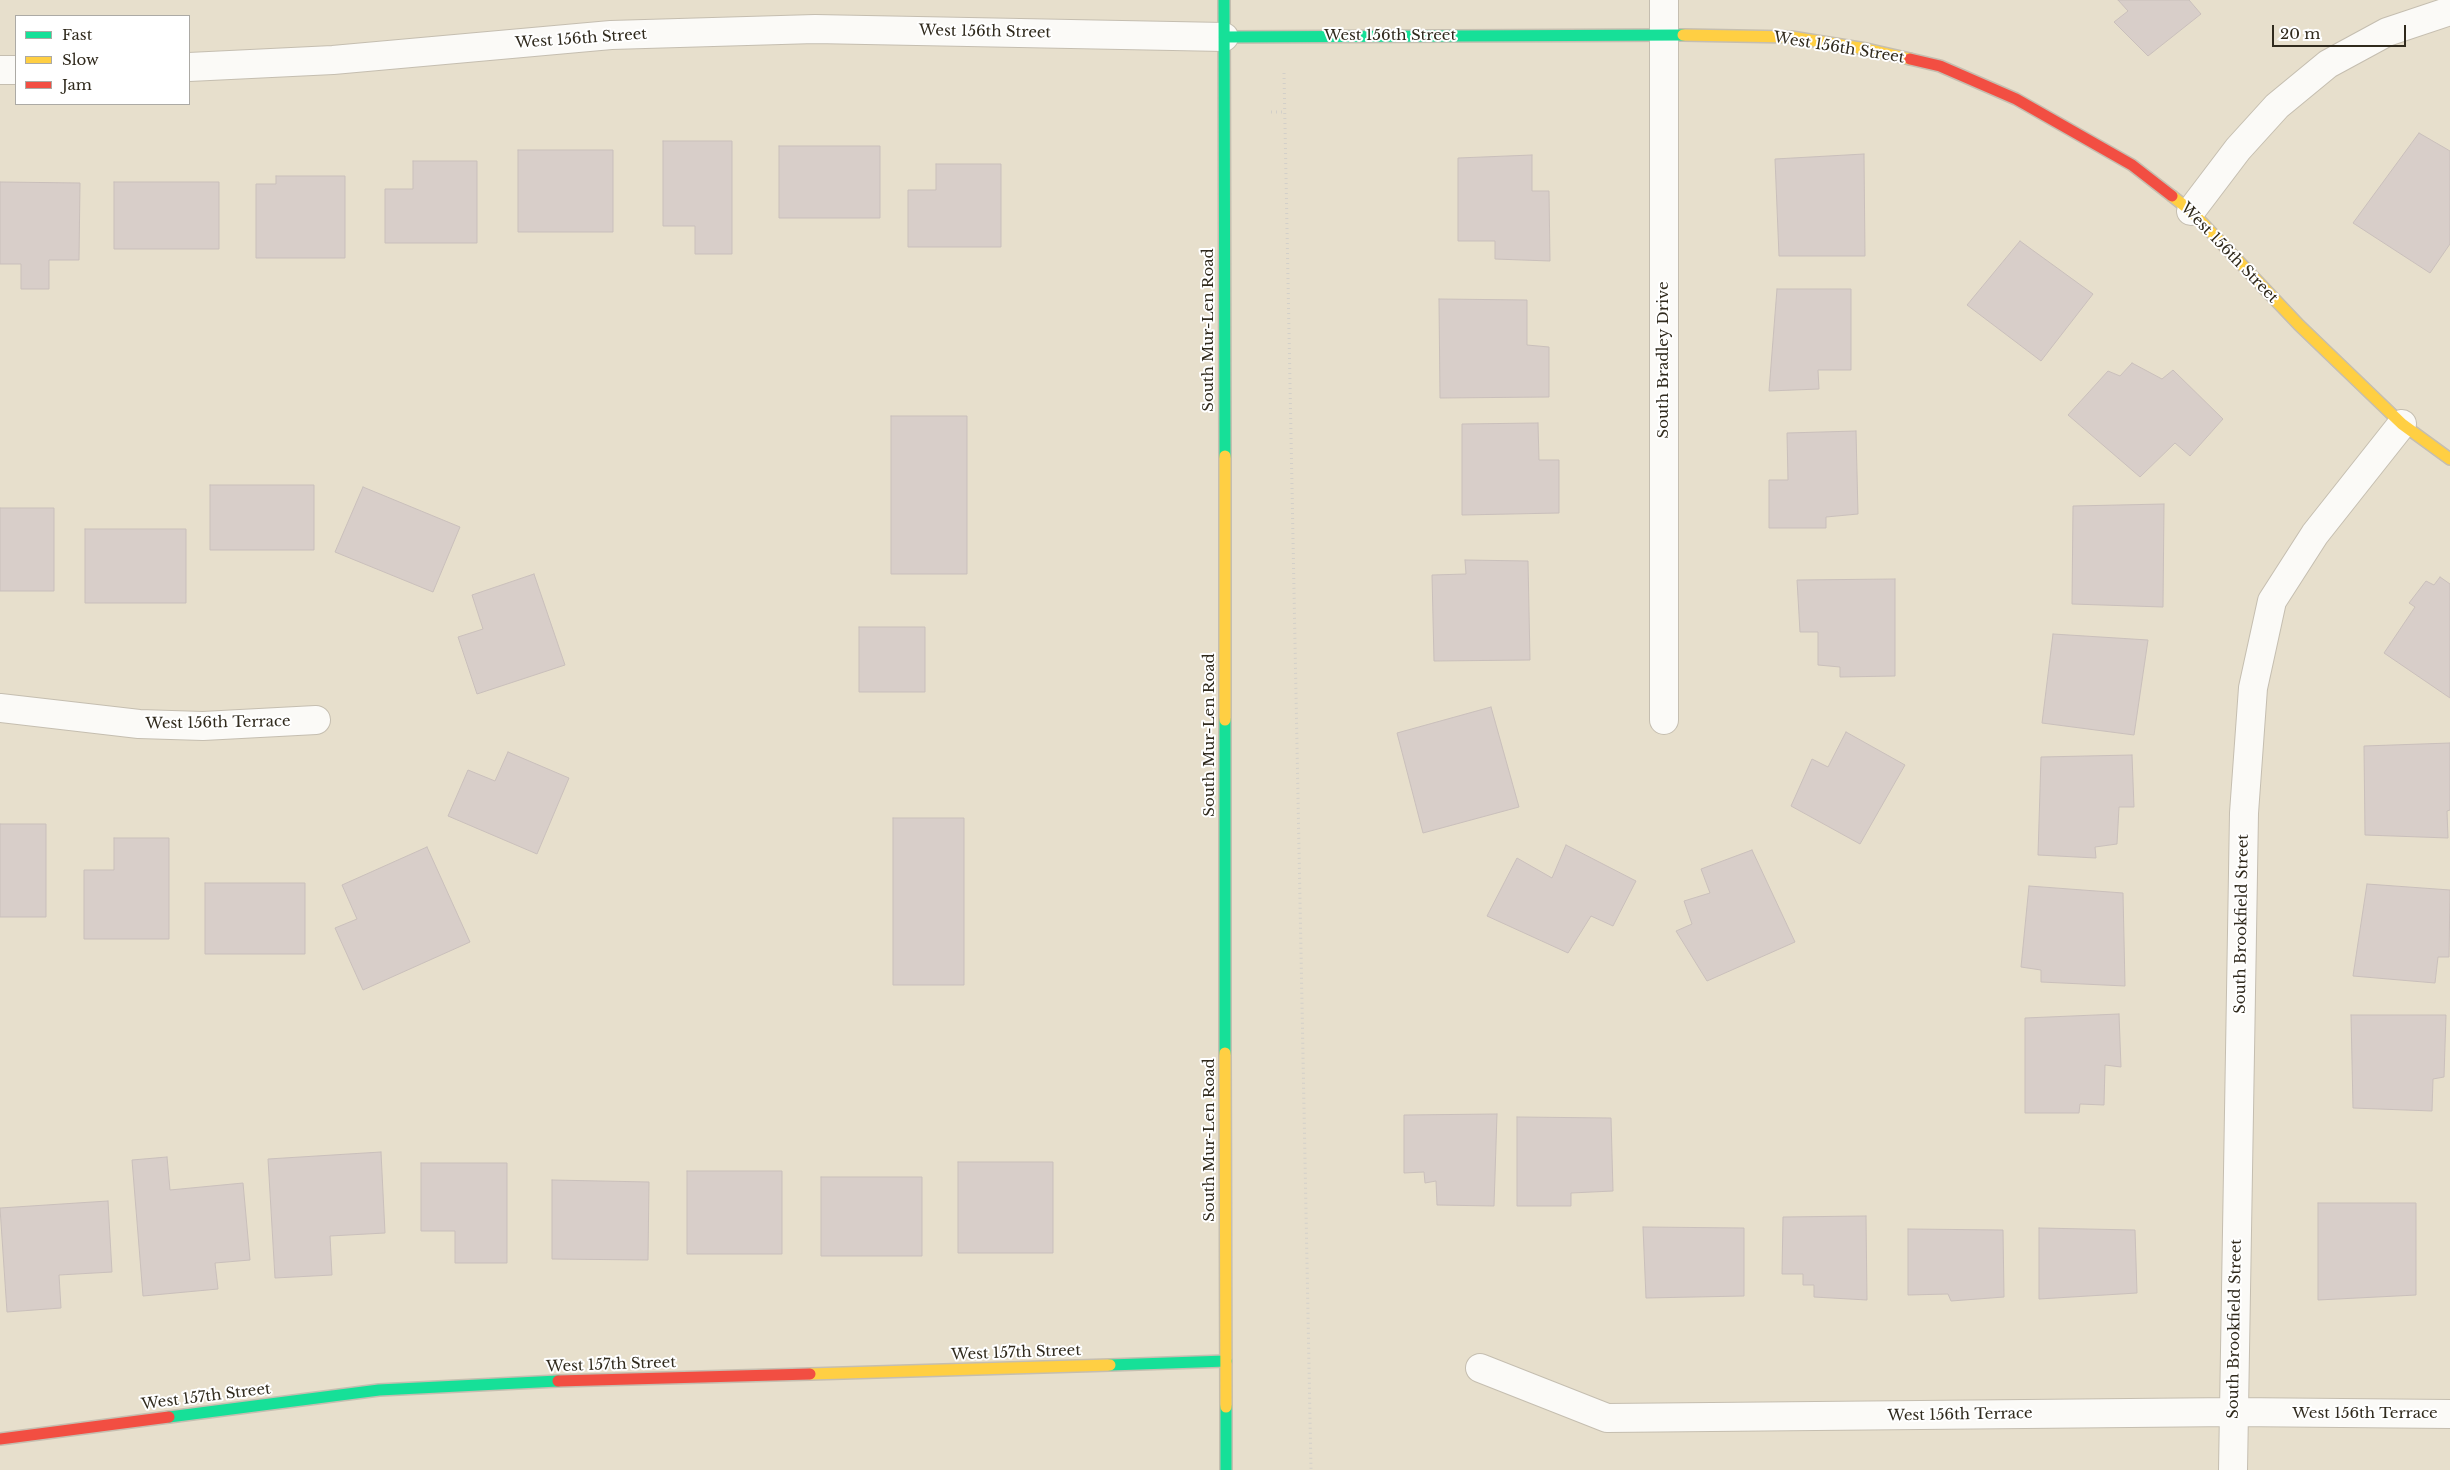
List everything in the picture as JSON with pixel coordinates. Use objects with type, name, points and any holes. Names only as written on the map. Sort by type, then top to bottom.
[{"type":"street","name":"South Mur-Len Road","points":[[1224,0],[1226,1470]]},
{"type":"street","name":"South Bradley Drive","points":[[1664,0],[1664,720]]},
{"type":"street","points":[[2191,211],[2238,149],[2277,106],[2328,64],[2387,32],[2450,11]]},
{"type":"street","name":"West 156th Street","points":[[190,67],[332,60],[630,34],[815,29],[1224,37],[1664,34],[1791,38],[1866,49],[1940,66],[2016,99],[2132,165],[2191,211],[2299,325],[2402,424],[2450,459]]},
{"type":"street","points":[[0,70],[15,70]]},
{"type":"street","name":"South Brookfield Street","points":[[2233,1470],[2244,813],[2253,688],[2272,601],[2315,534],[2402,424]]},
{"type":"street","name":"West 156th Terrace","points":[[0,708],[139,724],[203,726],[316,720]]},
{"type":"street","name":"West 157th Street","points":[[0,1439],[379,1390],[552,1381],[1090,1366],[1226,1360]]},
{"type":"street","name":"West 156th Terrace","points":[[1480,1368],[1607,1418],[2234,1412],[2450,1414]]},
{"type":"path","points":[[1282,36],[1311,1470]]},
{"type":"path","points":[[1271,112],[1285,112]]},
{"type":"building","points":[[2118,0],[2189,0],[2201,14],[2148,56],[2114,22],[2128,11]]},
{"type":"building","points":[[2419,133],[2450,151],[2450,244],[2430,273],[2353,223]]},
{"type":"building","points":[[663,141],[732,141],[732,254],[695,254],[695,226],[663,226]]},
{"type":"building","points":[[779,146],[880,146],[880,218],[779,218]]},
{"type":"building","points":[[518,150],[613,150],[613,232],[518,232]]},
{"type":"building","points":[[1864,154],[1865,256],[1779,256],[1775,159]]},
{"type":"building","points":[[1532,155],[1532,191],[1549,191],[1550,261],[1495,259],[1495,241],[1458,241],[1458,158]]},
{"type":"building","points":[[413,161],[477,161],[477,243],[385,243],[385,189],[413,189]]},
{"type":"building","points":[[936,164],[1001,164],[1001,247],[908,247],[908,190],[936,190]]},
{"type":"building","points":[[276,176],[345,176],[345,258],[256,258],[256,184],[276,184]]},
{"type":"building","points":[[0,182],[80,183],[79,260],[49,260],[49,289],[21,289],[21,264],[0,264]]},
{"type":"building","points":[[114,182],[219,182],[219,249],[114,249]]},
{"type":"building","points":[[2020,241],[2093,294],[2041,361],[1967,305]]},
{"type":"building","points":[[1777,289],[1851,289],[1851,370],[1818,370],[1819,389],[1769,391]]},
{"type":"building","points":[[1439,299],[1527,300],[1527,345],[1549,347],[1549,397],[1440,398]]},
{"type":"building","points":[[2132,363],[2162,379],[2173,370],[2223,419],[2190,456],[2175,443],[2140,477],[2068,415],[2108,371],[2120,376]]},
{"type":"building","points":[[891,416],[967,416],[967,574],[891,574]]},
{"type":"building","points":[[1538,423],[1539,460],[1559,460],[1559,513],[1462,515],[1462,424]]},
{"type":"building","points":[[1856,431],[1858,514],[1826,517],[1826,528],[1769,528],[1769,480],[1788,480],[1787,433]]},
{"type":"building","points":[[210,485],[314,485],[314,550],[210,550]]},
{"type":"building","points":[[363,487],[460,527],[433,592],[335,552]]},
{"type":"building","points":[[2164,504],[2163,607],[2072,604],[2073,506]]},
{"type":"building","points":[[0,508],[54,508],[54,591],[0,591]]},
{"type":"building","points":[[85,529],[186,529],[186,603],[85,603]]},
{"type":"building","points":[[1465,560],[1528,561],[1530,660],[1434,661],[1432,575],[1466,574]]},
{"type":"building","points":[[534,574],[565,665],[477,694],[458,637],[483,629],[472,595]]},
{"type":"building","points":[[2440,577],[2450,584],[2450,698],[2384,653],[2415,607],[2409,603],[2426,581],[2434,585]]},
{"type":"building","points":[[1895,579],[1895,676],[1840,677],[1840,667],[1818,665],[1818,632],[1800,632],[1797,580]]},
{"type":"building","points":[[859,627],[925,627],[925,692],[859,692]]},
{"type":"building","points":[[2053,634],[2148,640],[2134,735],[2042,723]]},
{"type":"building","points":[[1491,707],[1519,807],[1423,833],[1397,733]]},
{"type":"building","points":[[1846,732],[1905,765],[1860,844],[1791,806],[1812,759],[1828,767]]},
{"type":"building","points":[[2450,743],[2450,810],[2447,811],[2448,838],[2365,835],[2364,746]]},
{"type":"building","points":[[508,752],[569,778],[537,854],[448,816],[468,770],[495,781]]},
{"type":"building","points":[[2132,755],[2134,807],[2119,807],[2117,844],[2095,847],[2096,858],[2038,855],[2041,757]]},
{"type":"building","points":[[893,818],[964,818],[964,985],[893,985]]},
{"type":"building","points":[[0,824],[46,824],[46,917],[0,917]]},
{"type":"building","points":[[114,838],[169,838],[169,939],[84,939],[84,870],[114,870]]},
{"type":"building","points":[[1566,845],[1636,881],[1613,926],[1591,916],[1568,953],[1487,916],[1517,858],[1552,878]]},
{"type":"building","points":[[427,847],[470,942],[363,990],[335,928],[357,919],[342,885]]},
{"type":"building","points":[[1752,850],[1795,942],[1707,981],[1676,931],[1692,924],[1684,901],[1710,893],[1701,869]]},
{"type":"building","points":[[205,883],[305,883],[305,954],[205,954]]},
{"type":"building","points":[[2367,884],[2450,890],[2449,957],[2438,957],[2435,983],[2353,976]]},
{"type":"building","points":[[2029,886],[2123,893],[2125,986],[2041,982],[2041,970],[2021,967]]},
{"type":"building","points":[[2119,1014],[2121,1067],[2105,1065],[2104,1105],[2080,1104],[2079,1113],[2025,1113],[2025,1018]]},
{"type":"building","points":[[2351,1015],[2446,1015],[2444,1077],[2433,1079],[2432,1111],[2353,1108]]},
{"type":"building","points":[[1497,1114],[1494,1206],[1437,1205],[1436,1181],[1425,1183],[1424,1172],[1404,1173],[1404,1115]]},
{"type":"building","points":[[1517,1117],[1611,1118],[1613,1191],[1571,1193],[1571,1206],[1517,1206]]},
{"type":"building","points":[[381,1152],[385,1233],[330,1236],[332,1275],[275,1278],[268,1159]]},
{"type":"building","points":[[167,1157],[170,1190],[243,1183],[250,1260],[215,1263],[218,1289],[143,1296],[132,1160]]},
{"type":"building","points":[[958,1162],[1053,1162],[1053,1253],[958,1253]]},
{"type":"building","points":[[421,1163],[507,1163],[507,1263],[455,1263],[455,1231],[421,1231]]},
{"type":"building","points":[[687,1171],[782,1171],[782,1254],[687,1254]]},
{"type":"building","points":[[821,1177],[922,1177],[922,1256],[821,1256]]},
{"type":"building","points":[[552,1180],[649,1182],[648,1260],[552,1259]]},
{"type":"building","points":[[108,1201],[112,1272],[59,1275],[61,1308],[7,1312],[0,1208]]},
{"type":"building","points":[[2318,1203],[2416,1203],[2416,1295],[2318,1300]]},
{"type":"building","points":[[1866,1216],[1867,1300],[1814,1297],[1814,1285],[1803,1285],[1803,1274],[1782,1274],[1783,1217]]},
{"type":"building","points":[[1643,1227],[1744,1228],[1744,1296],[1646,1298]]},
{"type":"building","points":[[2039,1228],[2135,1230],[2137,1293],[2039,1299]]},
{"type":"building","points":[[1908,1229],[2003,1230],[2004,1297],[1951,1301],[1948,1294],[1908,1295]]},
{"type":"traffic: fast","points":[[1224,0],[1225,456]]},
{"type":"traffic: fast","points":[[1224,37],[1683,35]]},
{"type":"traffic: fast","points":[[1225,720],[1225,1053]]},
{"type":"traffic: fast","points":[[1110,1365],[1226,1361]]},
{"type":"traffic: fast","points":[[169,1417],[379,1390],[558,1381]]},
{"type":"traffic: fast","points":[[1226,1407],[1226,1470]]},
{"type":"traffic: slow","points":[[1683,35],[1791,37],[1866,49],[1910,59]]},
{"type":"traffic: slow","points":[[2172,196],[2191,211],[2299,325],[2402,424],[2450,459]]},
{"type":"traffic: slow","points":[[1225,456],[1225,720]]},
{"type":"traffic: slow","points":[[1225,1053],[1226,1407]]},
{"type":"traffic: slow","points":[[810,1374],[1110,1365]]},
{"type":"traffic: jam","points":[[1910,59],[1940,66],[2016,99],[2132,165],[2172,196]]},
{"type":"traffic: jam","points":[[558,1381],[810,1374]]},
{"type":"traffic: jam","points":[[0,1439],[169,1417]]}]
